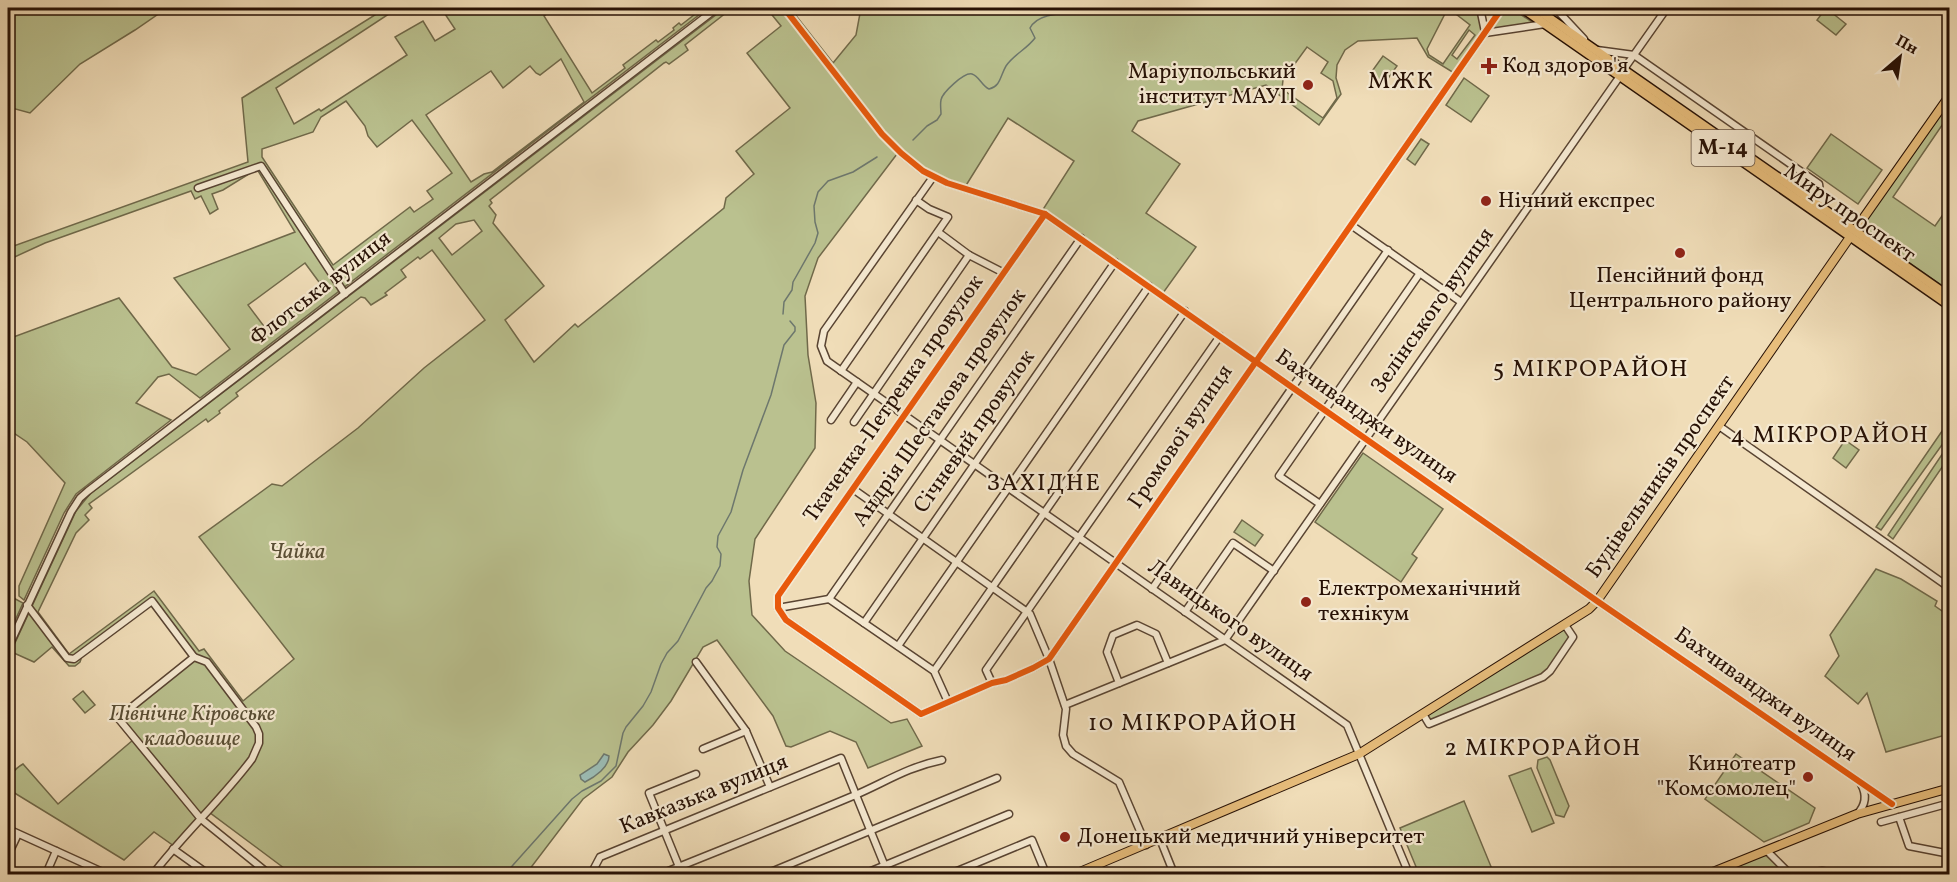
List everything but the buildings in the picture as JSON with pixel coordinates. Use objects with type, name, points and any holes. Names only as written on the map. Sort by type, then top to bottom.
[{"type":"highway","name":"Миру проспект","points":[[1522,8],[1822,207],[1852,233],[1950,306]]},
{"type":"highway","name":"Миру проспект","points":[[1535,8],[1593,48],[1622,73],[1852,233],[1950,297]]},
{"type":"main road","name":"Будівельників проспект","points":[[1075,874],[1359,754],[1565,625],[1597,601],[1950,95]]},
{"type":"main road","points":[[1708,874],[1857,814],[1950,788]]},
{"type":"street","name":"Флотська вулиця","points":[[8,648],[71,512],[80,498],[717,8]]},
{"type":"street","name":"Бахчиванджи вулиця","points":[[784,8],[882,134],[901,153],[933,177],[1046,214],[1597,601],[1892,804]]},
{"type":"street","points":[[1480,8],[1485,33],[1545,24]]},
{"type":"street","name":"Громової вулиця","points":[[778,608],[786,620],[921,714],[992,683],[1034,669],[1049,659],[1502,8]]},
{"type":"street","points":[[1555,8],[1593,48],[1634,55],[1819,184],[1822,207]]},
{"type":"street","name":"Зелінського вулиця","points":[[1226,640],[1667,8]]},
{"type":"street","points":[[198,188],[261,165],[345,294]]},
{"type":"street","name":"Лавицького вулиця","points":[[933,177],[824,331],[821,346],[827,361],[1347,725],[1409,874]]},
{"type":"street","points":[[841,371],[948,217],[929,209],[916,200]]},
{"type":"street","name":"Ткаченка-Петренка провулок","points":[[778,608],[778,596],[1046,214]]},
{"type":"street","points":[[1351,225],[1461,302]]},
{"type":"street","points":[[938,232],[969,255],[1004,273]]},
{"type":"street","name":"Андрія Шестакова провулок","points":[[829,599],[1081,238]]},
{"type":"street","points":[[1152,589],[1388,250]]},
{"type":"street","points":[[854,422],[969,255]]},
{"type":"street","name":"Січневий провулок","points":[[864,623],[1115,262]]},
{"type":"street","points":[[1320,504],[1279,476],[1420,273]]},
{"type":"street","points":[[898,646],[1149,286]]},
{"type":"street","points":[[934,671],[1185,311]]},
{"type":"street","points":[[992,683],[986,670],[1220,336]]},
{"type":"street","points":[[831,420],[857,382]]},
{"type":"street","points":[[1719,426],[1950,588]]},
{"type":"street","points":[[853,489],[1027,611],[1032,617],[1065,705],[1066,746],[1073,754],[1119,782],[1146,845]]},
{"type":"street","points":[[1185,612],[1233,543],[1274,571]]},
{"type":"street","points":[[778,608],[829,599],[934,671],[948,702]]},
{"type":"street","points":[[27,605],[68,658],[75,659],[152,601],[194,657],[207,662],[250,717],[259,734],[258,747],[252,759],[153,874]]},
{"type":"street","points":[[1119,683],[1107,652],[1113,635],[1137,625],[1156,634],[1168,663]]},
{"type":"street","points":[[1423,714],[1429,724],[1543,677],[1550,671],[1573,637],[1565,625]]},
{"type":"street","points":[[1065,705],[1226,640]]},
{"type":"street","points":[[194,657],[118,718],[201,819],[269,874]]},
{"type":"street","points":[[696,662],[746,731],[770,787]]},
{"type":"street","points":[[703,749],[746,731]]},
{"type":"street","name":"Кавказька вулиця","points":[[591,874],[600,857],[841,758],[856,795]]},
{"type":"street","points":[[661,874],[856,795],[887,778],[923,764],[942,760]]},
{"type":"street","points":[[682,874],[649,793],[696,774]]},
{"type":"street","points":[[766,874],[997,778]]},
{"type":"street","points":[[1857,814],[1864,802],[1865,792],[1861,783]]},
{"type":"street","points":[[856,795],[888,874]]},
{"type":"street","points":[[1881,822],[1950,803]]},
{"type":"street","points":[[864,874],[1009,814]]},
{"type":"street","points":[[1899,817],[1909,846],[1950,854]]},
{"type":"street","points":[[8,829],[107,874]]},
{"type":"street","points":[[8,855],[18,834]]},
{"type":"street","points":[[1160,839],[1174,874]]},
{"type":"street","points":[[950,874],[1032,840],[1046,874]]},
{"type":"street","points":[[173,849],[208,874]]},
{"type":"street","points":[[1767,850],[1790,874]]},
{"type":"street","points":[[46,874],[56,852]]},
{"type":"street","points":[[1799,874],[1822,871],[1847,874]]},
{"type":"green space","points":[[8,8],[167,8],[80,64],[30,113],[8,107]]},
{"type":"green space","points":[[386,8],[398,8],[276,88],[294,124],[319,109],[321,111],[407,55],[395,37],[423,21],[435,41],[455,29],[441,8],[540,8],[542,10],[555,8],[544,16],[592,93],[625,68],[623,65],[656,40],[658,42],[674,30],[673,28],[679,23],[681,25],[703,8],[708,8],[200,398],[169,374],[158,377],[136,403],[171,420],[76,494],[64,513],[24,600],[19,596],[19,586],[65,483],[27,442],[8,429],[8,339],[119,298],[172,367],[196,375],[230,349],[174,278],[295,232],[257,169],[223,190],[212,194],[218,209],[210,214],[201,196],[195,199],[191,191],[45,243],[8,260],[8,248],[248,162],[242,98]],"holes":[[[561,59],[584,102],[492,172],[471,182],[426,115],[491,71],[503,88],[530,66],[540,75]],[[346,101],[377,147],[412,120],[452,173],[427,191],[433,199],[414,212],[410,207],[333,265],[262,157],[262,149],[313,132],[321,117]],[[305,263],[327,289],[311,302],[308,298],[266,329],[248,305]]]},
{"type":"green space","name":"Чайка","points":[[725,8],[781,8],[897,154],[818,258],[805,296],[808,355],[816,403],[815,448],[755,539],[749,581],[752,615],[785,651],[891,723],[907,719],[922,746],[868,768],[856,742],[830,731],[791,747],[786,746],[773,716],[717,640],[703,647],[671,701],[653,725],[628,752],[612,777],[583,799],[526,874],[292,874],[209,812],[259,747],[251,716],[209,660],[194,654],[152,604],[82,656],[80,662],[75,666],[69,666],[52,647],[34,662],[14,653],[8,667],[8,658],[76,511],[90,494]],"holes":[[[731,9],[768,10],[781,26],[747,53],[790,108],[736,151],[754,174],[726,198],[724,208],[578,327],[575,324],[534,362],[505,320],[544,286],[493,223],[496,215],[489,206],[492,203],[490,200],[664,63],[669,64],[688,50],[685,45]],[[474,220],[482,231],[452,255],[439,238],[456,224]],[[432,250],[485,320],[424,368],[358,428],[282,486],[272,484],[199,537],[294,659],[243,701],[204,649],[199,651],[154,591],[69,654],[38,612],[76,533],[89,520],[85,515],[92,508],[89,504],[206,419],[208,422],[220,413],[219,411],[238,396],[236,393],[361,297],[371,305],[387,295],[385,293],[406,277],[401,270],[418,257],[420,259]]]},
{"type":"green space","points":[[787,8],[790,8],[833,63],[856,35],[861,8],[1448,8],[1478,8],[1483,33],[1454,73],[1428,57],[1417,38],[1358,41],[1345,50],[1337,65],[1336,78],[1341,94],[1319,125],[1266,85],[1138,121],[1132,131],[1180,164],[1146,213],[1196,247],[1163,293],[1042,211],[1074,161],[1008,118],[965,187],[924,169],[884,132]],"holes":[[[1448,8],[1470,25],[1443,64],[1429,55],[1427,49]],[[1469,30],[1475,35],[1457,59],[1452,55]],[[1307,47],[1328,62],[1321,73],[1333,81],[1337,98],[1323,118],[1282,89],[1283,80]]]},
{"type":"green space","points":[[1504,8],[1511,8],[1532,24],[1488,31]]},
{"type":"green space","points":[[1826,8],[1846,24],[1836,35],[1817,20]]},
{"type":"green space","points":[[1383,56],[1397,66],[1384,84],[1370,74]]},
{"type":"green space","points":[[1464,78],[1489,96],[1471,122],[1446,105]]},
{"type":"green space","points":[[1949,99],[1949,115],[1893,197],[1935,226],[1949,206],[1949,293],[1898,255],[1897,257],[1858,230]]},
{"type":"green space","points":[[1831,134],[1882,170],[1858,204],[1807,168]]},
{"type":"green space","points":[[1421,139],[1429,144],[1415,165],[1407,159]]},
{"type":"green space","points":[[1949,421],[1949,435],[1881,530],[1876,527]]},
{"type":"green space","points":[[1845,440],[1859,450],[1846,468],[1833,458]]},
{"type":"green space","points":[[1949,444],[1949,457],[1893,539],[1888,535]]},
{"type":"green space","points":[[1363,453],[1443,509],[1412,554],[1417,558],[1401,582],[1315,522]]},
{"type":"green space","points":[[1242,520],[1263,535],[1255,546],[1234,532]]},
{"type":"green space","points":[[1876,569],[1901,579],[1937,601],[1935,606],[1949,616],[1949,734],[1886,752],[1867,693],[1858,704],[1825,676],[1839,656],[1830,635]]},
{"type":"green space","points":[[8,595],[23,603],[8,636]]},
{"type":"green space","points":[[1564,628],[1571,637],[1545,674],[1430,721],[1425,715]]},
{"type":"green space","name":"Північне Кіровське кладовище","points":[[195,660],[206,665],[257,731],[257,743],[253,754],[201,817],[121,718]]},
{"type":"green space","points":[[83,691],[95,705],[85,713],[73,699]]},
{"type":"green space","points":[[133,740],[199,819],[174,846],[154,832],[124,860],[8,789],[12,774],[23,764],[58,804]]},
{"type":"green space","points":[[1736,754],[1815,808],[1809,823],[1764,842],[1705,799]]},
{"type":"green space","points":[[1547,757],[1569,806],[1564,817],[1556,815],[1537,768],[1538,760]]},
{"type":"green space","points":[[1531,768],[1554,823],[1532,832],[1509,776]]},
{"type":"green space","points":[[1464,801],[1492,869],[1480,874],[1419,874],[1400,828]]},
{"type":"green space","points":[[1769,852],[1790,874],[1714,874]]},
{"type":"water","points":[[604,754],[609,756],[604,768],[585,782],[581,779],[580,775],[597,764]]},
{"type":"waterway","points":[[913,140],[937,120],[941,114],[942,97],[949,88],[968,74],[977,77],[989,89],[996,86],[1009,62],[1035,38],[1030,28],[1035,21],[1052,15],[1093,11],[1101,8]]},
{"type":"waterway","points":[[1279,8],[1297,12],[1309,8]]},
{"type":"waterway","points":[[783,314],[784,302],[792,290],[793,282],[815,243],[818,233],[814,206],[818,192],[828,181],[853,172],[877,157]]},
{"type":"waterway","points":[[505,874],[572,799],[601,781],[616,766],[626,727],[643,706],[667,653],[678,641],[720,566],[718,536],[731,512],[743,470],[771,395],[784,345],[795,331],[790,321]]},
{"type":"cycle path","points":[[784,8],[882,134],[923,171],[947,183],[1045,214],[1597,601],[1892,804]]},
{"type":"cycle path","points":[[1045,214],[778,596],[778,608],[786,620],[921,714],[992,683],[1006,680],[1049,659],[1502,8]]},
{"type":"place","name":"Код здоров'я","points":[[1489,66]]},
{"type":"place","name":"Маріупольський інститут МАУП","points":[[1308,85]]},
{"type":"place","name":"Нічний експрес","points":[[1486,201]]},
{"type":"place","name":"Пенсійний фонд Центрального району","points":[[1680,253]]},
{"type":"place","name":"Електромеханічний технікум","points":[[1306,602]]},
{"type":"place","name":"Кинотеатр \"Комсомолец\"","points":[[1808,777]]},
{"type":"place","name":"Донецький медичний університет","points":[[1065,837]]},
{"type":"district","name":"МЖК","points":[[1401,82]]},
{"type":"district","name":"5 МІКРОРАЙОН","points":[[1591,370]]},
{"type":"district","name":"4 МІКРОРАЙОН","points":[[1830,436]]},
{"type":"district","name":"ЗАХІДНЕ","points":[[1044,484]]},
{"type":"district","name":"10 МІКРОРАЙОН","points":[[1193,724]]},
{"type":"district","name":"2 МІКРОРАЙОН","points":[[1543,749]]}]
